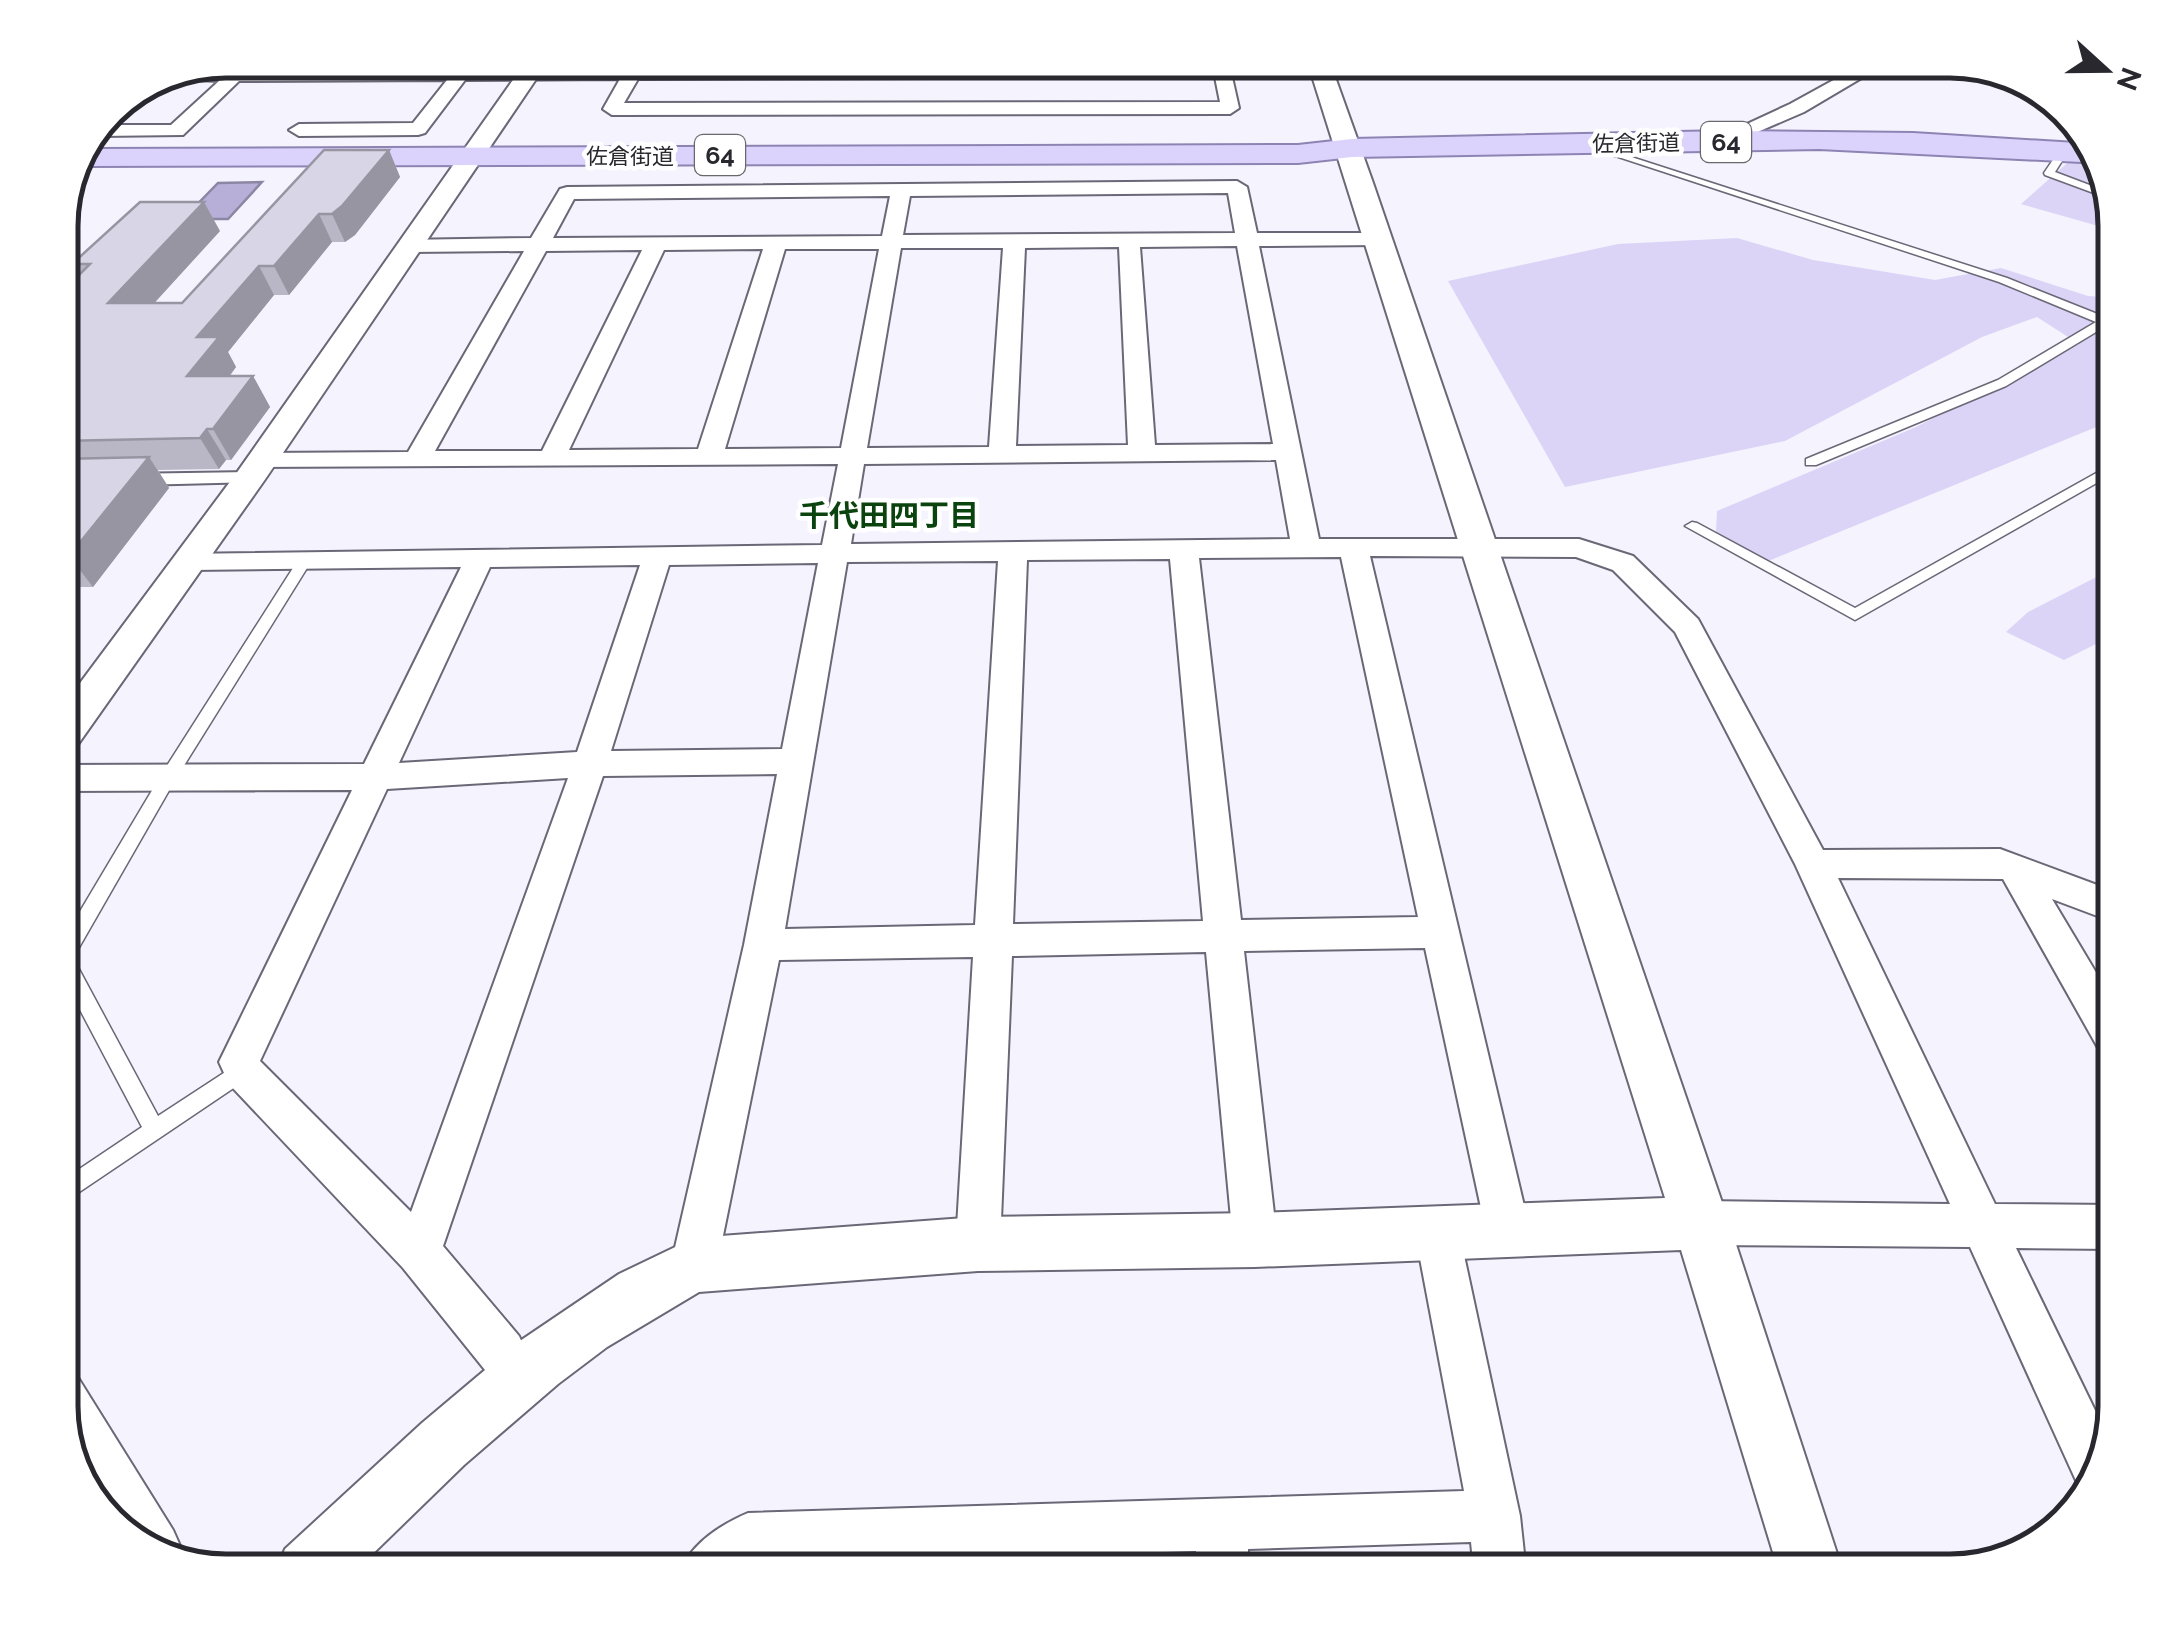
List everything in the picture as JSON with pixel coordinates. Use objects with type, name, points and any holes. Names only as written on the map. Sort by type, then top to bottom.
[{"type":"main road","name":"佐倉街道","points":[[99,148],[1298,154],[1352,148],[1718,142],[1980,145],[2078,152]]},
{"type":"main road","name":"佐倉街道","points":[[95,158],[475,151]]},
{"type":"street","points":[[112,131],[176,131],[233,77]]},
{"type":"street","points":[[252,77],[344,82],[388,77]]},
{"type":"street","points":[[344,82],[349,77]]},
{"type":"street","points":[[312,116],[299,130],[418,129],[459,77]]},
{"type":"street","points":[[78,715],[256,470],[526,77]]},
{"type":"street","points":[[630,77],[612,109],[1230,108],[1224,77]]},
{"type":"street","points":[[918,109],[924,77]]},
{"type":"street","points":[[1325,77],[1352,148],[1478,546],[1702,1223],[1804,1554]]},
{"type":"street","points":[[1718,142],[1797,108],[1852,77]]},
{"type":"street","points":[[418,460],[567,193],[1237,187],[1306,548]]},
{"type":"street","points":[[694,1265],[764,945],[902,190]]},
{"type":"street","points":[[410,245],[1380,239]]},
{"type":"street","points":[[1129,240],[1142,454]]},
{"type":"street","points":[[1002,455],[1014,241]]},
{"type":"street","points":[[709,458],[776,243]]},
{"type":"street","points":[[551,459],[656,244]]},
{"type":"street","points":[[78,480],[418,460],[1287,452]]},
{"type":"street","points":[[191,561],[1478,546],[1579,548],[1622,562],[1687,626],[1813,864],[2090,1455]]},
{"type":"street","points":[[1354,548],[1508,1230]]},
{"type":"street","points":[[1184,550],[1255,1240]]},
{"type":"street","points":[[978,1244],[1013,552]]},
{"type":"street","points":[[419,1252],[590,764],[657,556]]},
{"type":"street","points":[[480,558],[239,1062],[243,1071],[419,1252],[502,1353],[514,1378]]},
{"type":"street","points":[[78,778],[378,777],[590,764],[796,761]]},
{"type":"street","points":[[1813,864],[2000,862],[2098,901]]},
{"type":"street","points":[[2015,868],[2098,1011]]},
{"type":"street","points":[[764,945],[1440,932]]},
{"type":"street","points":[[327,1554],[514,1378],[652,1284],[694,1265],[978,1244],[1255,1240],[1702,1223],[2098,1227]]},
{"type":"street","points":[[1437,1232],[1494,1516],[1498,1554]]},
{"type":"street","points":[[79,1424],[143,1529]]},
{"type":"street","points":[[730,1554],[748,1540],[923,1553],[1221,1548],[1494,1516]]},
{"type":"lane","points":[[1589,144],[2003,280],[2098,318]]},
{"type":"lane","points":[[2064,150],[2049,173],[2094,190]]},
{"type":"lane","points":[[1811,462],[2002,383],[2098,330]]},
{"type":"lane","points":[[1692,526],[1855,615],[2098,476]]},
{"type":"lane","points":[[78,932],[169,776],[304,560]]},
{"type":"lane","points":[[78,986],[154,1129]]},
{"type":"lane","points":[[78,1182],[243,1071]]},
{"type":"shaded area","points":[[2074,157],[2082,158],[2093,187],[2098,226],[2021,204]]},
{"type":"shaded area","points":[[262,182],[228,219],[183,219],[218,183]]},
{"type":"shaded area","points":[[1737,238],[1813,260],[1935,280],[2001,268],[2098,297],[2098,426],[1766,562],[1716,532],[1717,511],[1916,427],[2079,344],[2037,317],[1982,337],[1785,441],[1565,487],[1448,281],[1618,244]]},
{"type":"shaded area","points":[[2098,576],[2098,643],[2064,660],[2006,632],[2028,612]]},
{"type":"building","points":[[324,150],[389,150],[342,206],[332,214],[319,214],[274,266],[259,266],[197,337],[219,337],[187,376],[253,376],[213,429],[207,429],[200,438],[78,441],[78,276],[90,264],[78,264],[78,259],[140,202],[204,202],[108,303],[182,303]]},
{"type":"building","points":[[149,457],[78,545],[78,459]]},
{"type":"district","name":"千代田四丁目","points":[[889,516]]}]
